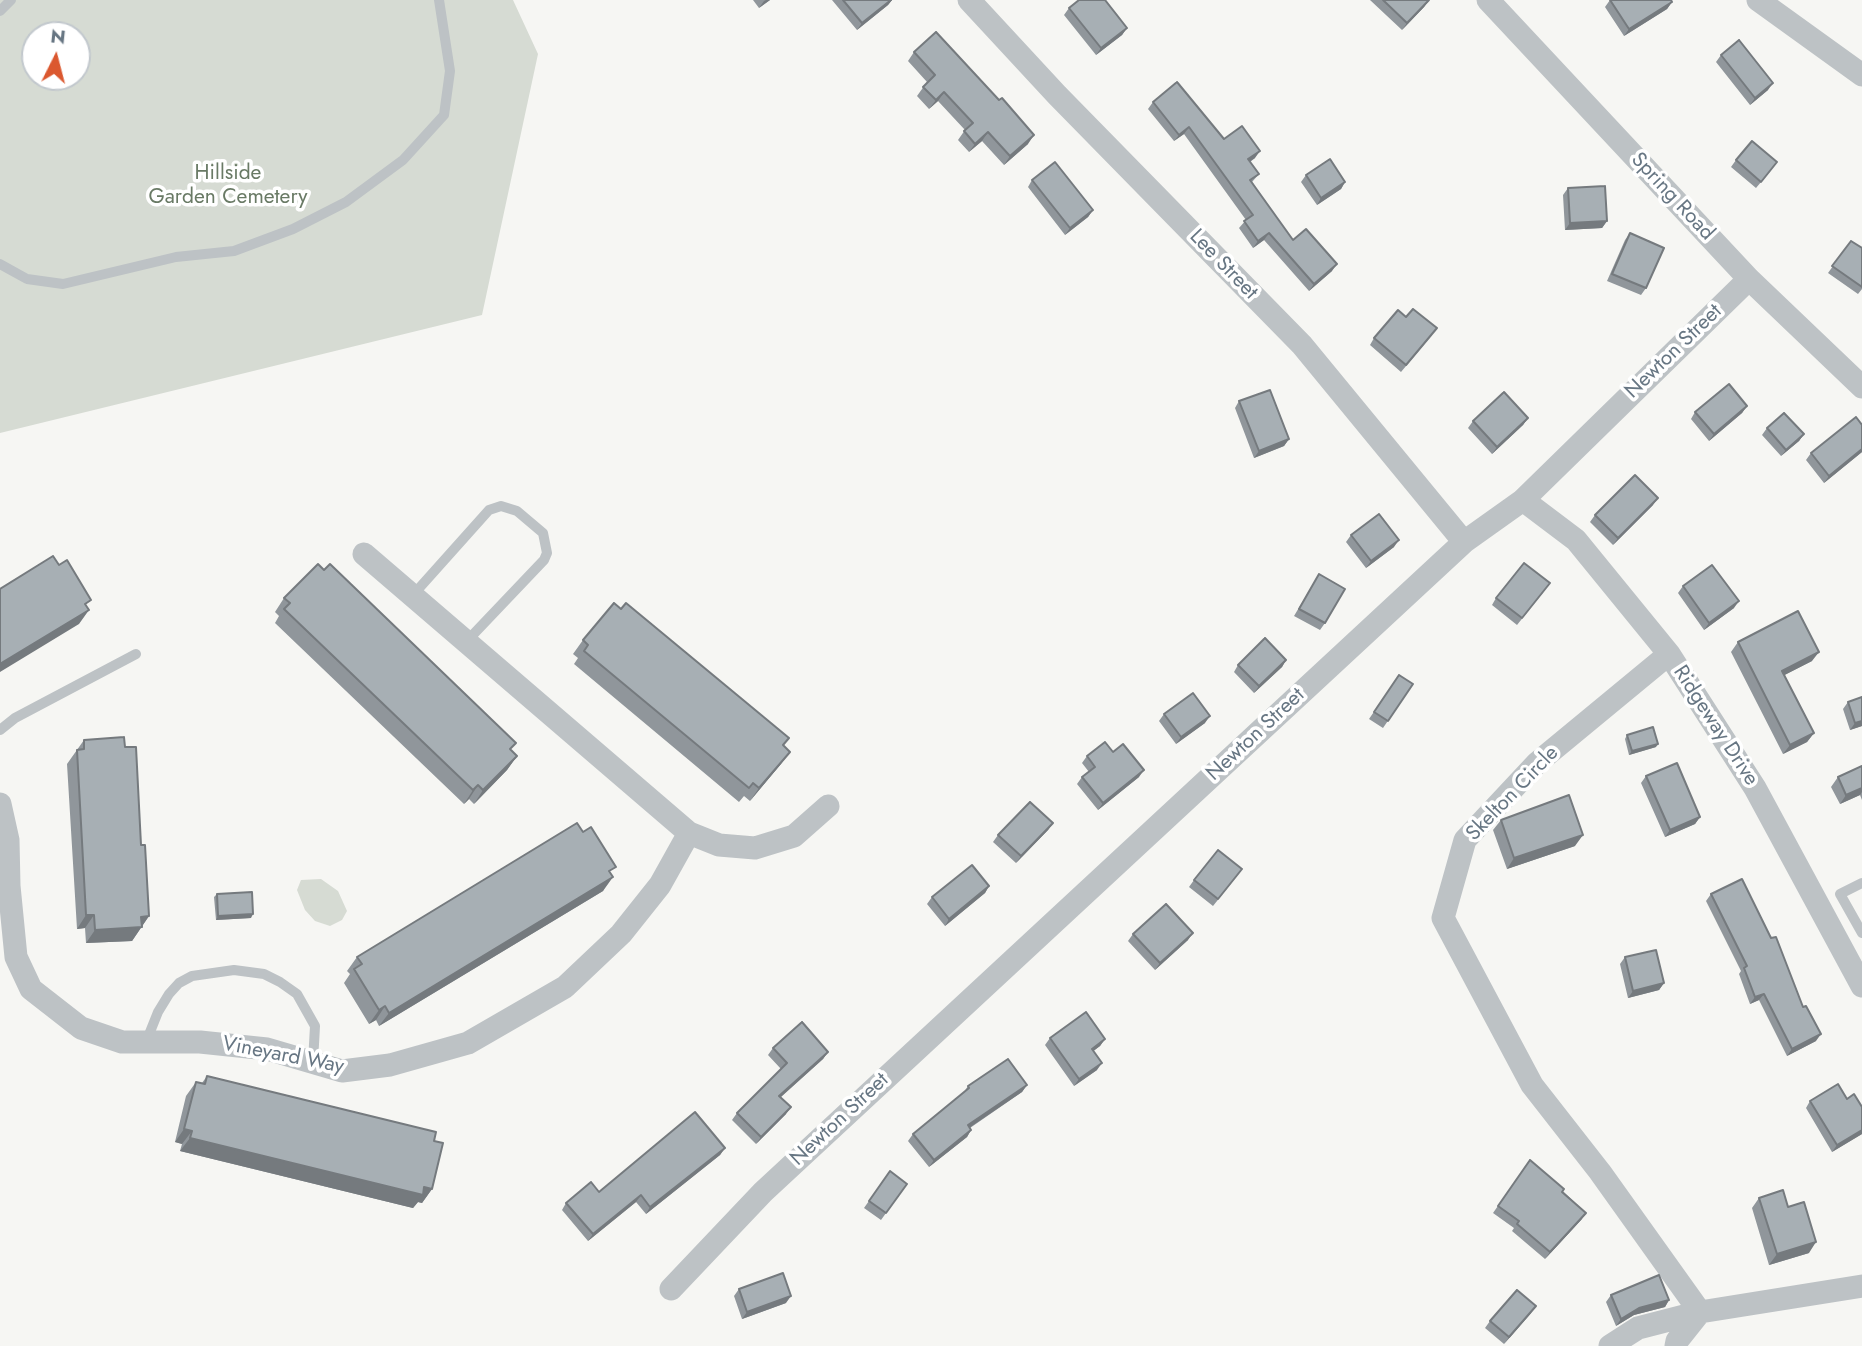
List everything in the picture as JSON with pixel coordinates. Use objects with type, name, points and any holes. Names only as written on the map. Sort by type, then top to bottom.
[{"type":"street","name":"Lee Street","points":[[969,0],[1056,95],[1301,345],[1464,541]]},
{"type":"street","name":"Spring Road","points":[[1488,0],[1748,279],[1862,387]]},
{"type":"street","points":[[1758,0],[1862,75]]},
{"type":"street","name":"Newton Street","points":[[671,1289],[763,1192],[1464,541],[1523,500],[1748,279]]},
{"type":"street","name":"Ridgeway Drive","points":[[1523,500],[1576,540],[1669,654],[1755,788],[1862,986]]},
{"type":"street","points":[[365,554],[690,833],[719,845],[755,848],[794,836],[828,806]]},
{"type":"street","name":"Skelton Circle","points":[[1669,654],[1538,762],[1465,840],[1443,918],[1532,1085],[1600,1172],[1700,1312]]},
{"type":"street","name":"Vineyard Way","points":[[0,804],[8,840],[9,886],[16,957],[30,989],[80,1028],[122,1042],[200,1042],[267,1049],[342,1071],[390,1065],[468,1043],[565,987],[621,934],[660,885],[690,833]]},
{"type":"street","points":[[1610,1346],[1638,1328],[1700,1312],[1862,1286]]},
{"type":"street","points":[[1676,1346],[1700,1312]]},
{"type":"lane","points":[[0,11],[11,0]]},
{"type":"lane","points":[[0,264],[27,279],[64,284],[176,257],[234,251],[293,229],[346,202],[403,160],[444,115],[450,71],[439,0]]},
{"type":"lane","points":[[413,595],[489,510],[502,506],[517,511],[543,533],[547,553],[544,560],[467,642]]},
{"type":"lane","points":[[0,730],[15,718],[136,654]]},
{"type":"lane","points":[[1862,883],[1840,894],[1862,933]]},
{"type":"lane","points":[[146,1042],[158,1012],[179,983],[192,976],[234,970],[264,974],[297,994],[315,1026],[313,1062]]},
{"type":"green space","name":"Hillside Garden Cemetery","points":[[0,0],[513,0],[538,54],[482,315],[0,433]]},
{"type":"green space","points":[[321,879],[338,891],[347,911],[342,920],[330,926],[315,921],[305,910],[297,890],[301,880]]},
{"type":"building","points":[[843,0],[891,0],[862,23]]},
{"type":"building","points":[[1079,0],[1105,0],[1127,28],[1101,48],[1069,8]]},
{"type":"building","points":[[1383,0],[1429,0],[1407,23]]},
{"type":"building","points":[[1610,0],[1671,0],[1672,2],[1629,29]]},
{"type":"building","points":[[936,32],[999,100],[1002,98],[1034,135],[1010,156],[988,132],[975,144],[964,131],[973,123],[944,92],[936,100],[923,87],[935,75],[914,52]]},
{"type":"building","points":[[1739,40],[1773,83],[1755,98],[1721,55]]},
{"type":"building","points":[[1177,82],[1224,139],[1242,126],[1260,151],[1248,159],[1259,174],[1250,180],[1293,240],[1306,229],[1337,264],[1314,284],[1269,233],[1258,241],[1244,221],[1253,215],[1189,127],[1179,135],[1153,102]]},
{"type":"building","points":[[1752,141],[1777,162],[1761,182],[1736,160]]},
{"type":"building","points":[[1330,159],[1345,182],[1321,198],[1306,175]]},
{"type":"building","points":[[1055,162],[1093,210],[1070,228],[1032,180]]},
{"type":"building","points":[[1605,186],[1607,221],[1570,223],[1568,188]]},
{"type":"building","points":[[1630,233],[1664,248],[1646,288],[1612,274]]},
{"type":"building","points":[[1851,241],[1862,248],[1862,287],[1832,266]]},
{"type":"building","points":[[1413,309],[1437,328],[1406,365],[1374,338],[1398,310],[1406,317]]},
{"type":"building","points":[[1729,384],[1747,406],[1714,434],[1695,412]]},
{"type":"building","points":[[1270,390],[1289,439],[1259,451],[1239,401]]},
{"type":"building","points":[[1504,392],[1528,418],[1497,447],[1473,421]]},
{"type":"building","points":[[1784,413],[1804,434],[1786,450],[1767,428]]},
{"type":"building","points":[[1856,417],[1862,425],[1862,449],[1829,476],[1811,453]]},
{"type":"building","points":[[1635,475],[1658,498],[1618,538],[1595,515]]},
{"type":"building","points":[[1379,514],[1399,540],[1371,561],[1351,535]]},
{"type":"building","points":[[53,556],[59,565],[67,560],[91,600],[85,604],[89,610],[0,664],[0,589]]},
{"type":"building","points":[[1524,563],[1550,583],[1522,618],[1496,598]]},
{"type":"building","points":[[318,564],[324,570],[330,564],[516,743],[510,749],[517,756],[483,790],[478,785],[473,790],[284,609],[290,603],[284,598]]},
{"type":"building","points":[[1712,565],[1739,601],[1709,623],[1683,586]]},
{"type":"building","points":[[1319,574],[1345,589],[1325,623],[1299,609]]},
{"type":"building","points":[[614,603],[621,609],[626,603],[789,738],[783,745],[790,752],[759,788],[753,783],[749,788],[584,651],[588,645],[583,640]]},
{"type":"building","points":[[1798,611],[1819,652],[1782,671],[1814,733],[1790,745],[1738,642]]},
{"type":"building","points":[[1265,638],[1286,660],[1259,686],[1238,665]]},
{"type":"building","points":[[1399,675],[1413,684],[1388,721],[1374,712]]},
{"type":"building","points":[[1193,693],[1210,716],[1181,737],[1164,714]]},
{"type":"building","points":[[1862,697],[1862,721],[1855,723],[1848,702]]},
{"type":"building","points":[[1653,727],[1658,744],[1632,751],[1627,735]]},
{"type":"building","points":[[124,737],[125,747],[136,747],[141,845],[145,845],[149,916],[141,917],[142,927],[95,930],[94,915],[86,915],[77,750],[84,749],[84,740]]},
{"type":"building","points":[[1105,742],[1113,752],[1123,744],[1144,770],[1103,803],[1082,777],[1095,767],[1087,756]]},
{"type":"building","points":[[1677,763],[1700,817],[1670,830],[1646,776]]},
{"type":"building","points":[[1862,766],[1862,788],[1846,795],[1838,777]]},
{"type":"building","points":[[1569,795],[1583,835],[1514,858],[1501,820]]},
{"type":"building","points":[[1030,802],[1053,823],[1021,856],[998,835]]},
{"type":"building","points":[[577,823],[583,832],[591,827],[616,867],[609,871],[613,877],[389,1013],[385,1006],[379,1010],[354,969],[362,964],[357,957]]},
{"type":"building","points":[[1218,850],[1242,869],[1218,899],[1194,880]]},
{"type":"building","points":[[972,865],[989,886],[949,919],[932,897]]},
{"type":"building","points":[[1742,879],[1771,938],[1776,937],[1803,1007],[1806,1006],[1821,1034],[1792,1049],[1764,994],[1755,997],[1744,968],[1747,966],[1711,894]]},
{"type":"building","points":[[252,892],[253,914],[218,916],[217,894]]},
{"type":"building","points":[[1166,904],[1193,933],[1160,963],[1133,934]]},
{"type":"building","points":[[1656,950],[1664,983],[1633,991],[1625,957]]},
{"type":"building","points":[[1086,1012],[1105,1039],[1092,1049],[1102,1063],[1079,1079],[1050,1038]]},
{"type":"building","points":[[802,1022],[828,1052],[779,1096],[791,1107],[761,1137],[737,1113],[787,1063],[773,1048]]},
{"type":"building","points":[[1008,1059],[1027,1085],[968,1125],[971,1130],[934,1160],[913,1134],[969,1088],[968,1086]]},
{"type":"building","points":[[207,1076],[436,1132],[434,1141],[443,1143],[432,1189],[424,1187],[423,1195],[190,1138],[192,1131],[184,1129],[196,1082],[205,1084]]},
{"type":"building","points":[[1838,1084],[1847,1099],[1854,1094],[1862,1107],[1862,1130],[1837,1145],[1810,1101]]},
{"type":"building","points":[[695,1112],[725,1148],[650,1207],[641,1195],[593,1234],[566,1203],[591,1182],[599,1192]]},
{"type":"building","points":[[1530,1160],[1564,1189],[1562,1192],[1586,1213],[1550,1252],[1517,1224],[1519,1221],[1498,1206]]},
{"type":"building","points":[[890,1171],[907,1184],[886,1213],[869,1201]]},
{"type":"building","points":[[1783,1190],[1788,1207],[1804,1202],[1816,1242],[1777,1254],[1759,1198]]},
{"type":"building","points":[[783,1273],[791,1296],[747,1312],[739,1289]]},
{"type":"building","points":[[1659,1275],[1669,1300],[1639,1308],[1621,1319],[1611,1295]]},
{"type":"building","points":[[1517,1290],[1536,1306],[1509,1337],[1490,1321]]}]
